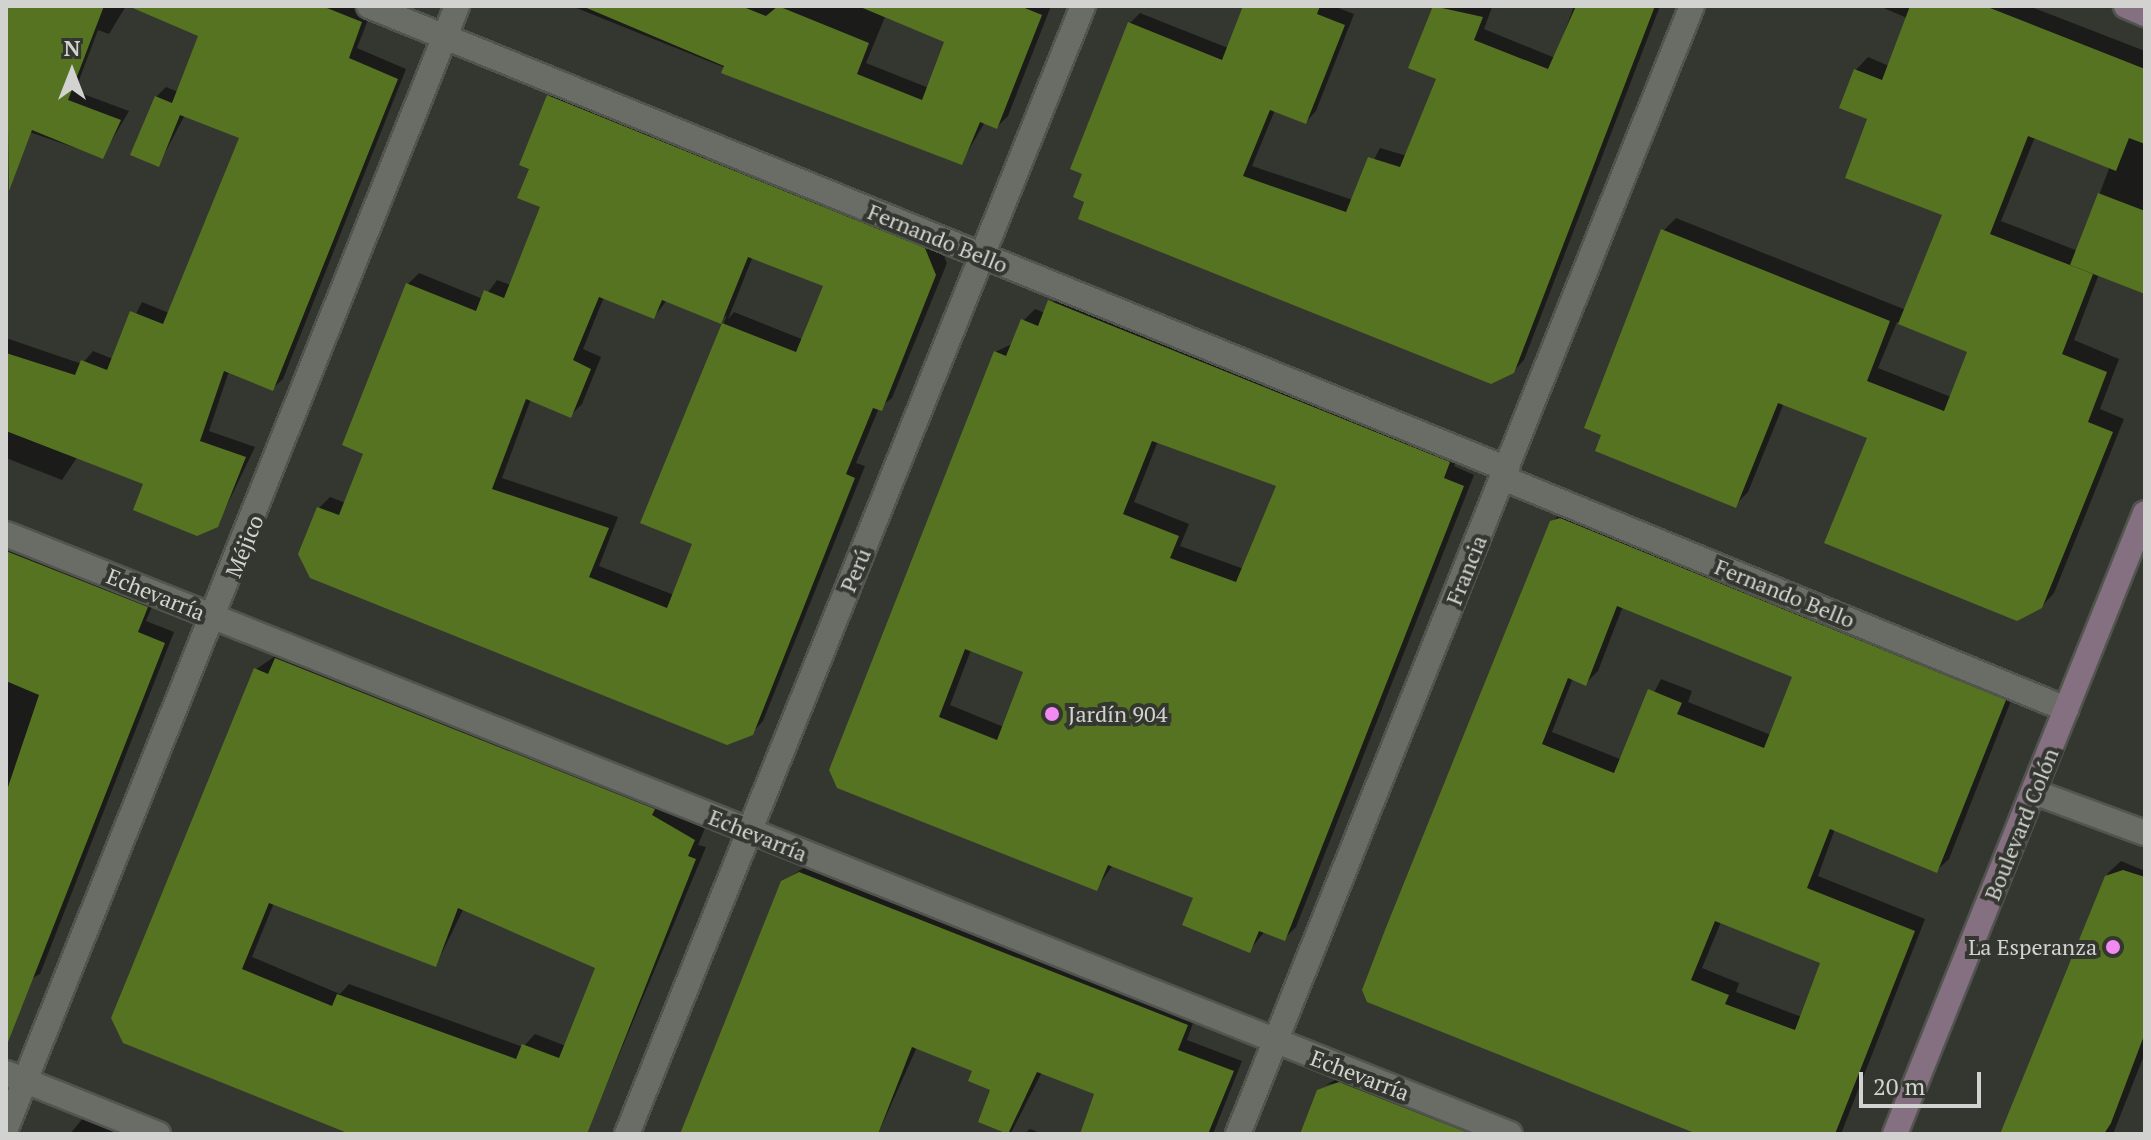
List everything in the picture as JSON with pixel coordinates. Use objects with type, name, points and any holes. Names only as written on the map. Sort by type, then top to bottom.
[{"type":"main road","points":[[2126,6],[2145,14]]},
{"type":"main road","name":"Boulevard Colón","points":[[1895,1134],[2145,513]]},
{"type":"street","name":"Fernando Bello","points":[[369,6],[986,257],[2066,709]]},
{"type":"street","name":"Méjico","points":[[6,1128],[16,1076],[215,618],[457,6]]},
{"type":"street","name":"Perú","points":[[627,1134],[746,831],[986,257],[1083,6]]},
{"type":"street","name":"Francia","points":[[1238,1134],[1692,6]]},
{"type":"street","name":"Echevarría","points":[[6,534],[1510,1134]]},
{"type":"street","points":[[2034,792],[2145,833]]},
{"type":"street","points":[[16,1076],[158,1134]]},
{"type":"building","points":[[6,6],[104,6],[68,100],[121,120],[103,159],[32,130],[9,191]]},
{"type":"building","points":[[128,6],[322,6],[362,22],[349,58],[398,79],[273,391],[224,371],[200,441],[246,457],[218,527],[197,536],[133,510],[143,484],[6,431],[6,353],[75,375],[81,360],[107,370],[130,311],[163,324],[239,138],[180,115],[159,167],[130,155],[155,96],[172,103],[198,36]]},
{"type":"building","points":[[582,6],[741,6],[766,16],[778,6],[869,43],[857,74],[922,100],[944,42],[858,6],[1020,6],[1042,15],[997,129],[980,122],[962,165],[721,73],[724,66]]},
{"type":"building","points":[[1243,6],[1320,6],[1317,14],[1345,25],[1306,124],[1270,110],[1243,176],[1346,212],[1368,157],[1400,167],[1436,79],[1408,68],[1433,6],[1483,17],[1474,40],[1548,69],[1576,6],[1655,6],[1514,373],[1491,384],[1078,219],[1084,202],[1073,197],[1082,174],[1070,169],[1128,22],[1222,60]]},
{"type":"building","points":[[1910,6],[1985,6],[2145,69],[2145,144],[2129,138],[2116,171],[2028,136],[1990,234],[2093,274],[2062,354],[2107,372],[2088,422],[2113,432],[2042,608],[2017,621],[1824,543],[1867,438],[1778,403],[1736,508],[1595,451],[1601,435],[1584,428],[1661,229],[1890,321],[1867,381],[1944,411],[1967,352],[1898,324],[1942,215],[1845,178],[1867,119],[1839,108],[1854,69],[1882,80]]},
{"type":"building","points":[[547,95],[925,248],[936,275],[882,411],[873,408],[846,474],[855,478],[753,735],[727,745],[310,578],[298,554],[317,507],[339,515],[363,454],[342,445],[406,283],[476,311],[484,290],[504,298],[540,207],[517,198],[529,169],[519,165]],"holes":[[[748,257],[823,286],[796,352],[722,323],[640,523],[692,544],[667,608],[589,577],[609,528],[492,489],[526,399],[571,418],[591,369],[573,360],[599,297],[654,319],[662,300],[721,324]]]},
{"type":"building","points":[[2098,193],[2145,211],[2145,294],[2070,265]]},
{"type":"building","points":[[1048,300],[1450,462],[1444,478],[1464,486],[1285,941],[1259,931],[1250,953],[1182,925],[1193,898],[1108,865],[1097,891],[837,788],[829,770],[994,351],[1006,356],[1021,319],[1038,326]],"holes":[[[1152,441],[1276,486],[1236,582],[1170,558],[1179,536],[1123,514]],[[965,649],[1023,672],[997,740],[939,717]]]},
{"type":"building","points":[[1560,518],[2006,700],[1937,873],[1830,829],[1807,888],[1915,931],[1835,1134],[1697,1134],[1367,1002],[1362,990],[1550,521]],"holes":[[[1617,606],[1792,677],[1764,748],[1677,714],[1682,703],[1648,689],[1614,773],[1542,744],[1568,678],[1586,686]],[[1715,921],[1820,963],[1795,1030],[1725,1004],[1729,995],[1691,980]]]},
{"type":"building","points":[[6,551],[148,607],[138,632],[165,643],[8,1042],[6,793],[39,695],[6,681]]},
{"type":"building","points":[[275,658],[655,809],[652,815],[695,840],[688,856],[696,859],[587,1134],[350,1134],[123,1043],[111,1018],[254,668],[268,674]],"holes":[[[269,903],[436,967],[458,908],[595,968],[559,1058],[522,1044],[516,1059],[337,994],[332,1006],[242,969]]]},
{"type":"building","points":[[2123,870],[2145,877],[2145,1033],[2111,1123],[2104,1134],[2000,1134],[2105,876]]},
{"type":"building","points":[[799,872],[1188,1025],[1178,1050],[1234,1071],[1208,1134],[1080,1134],[1094,1094],[1037,1072],[1008,1134],[978,1122],[990,1090],[968,1081],[972,1071],[912,1047],[878,1134],[680,1134],[781,881]]},
{"type":"building","points":[[1339,1082],[1466,1132],[1300,1134],[1317,1090]]},
{"type":"place","name":"Jardín 904","points":[[1052,714]]},
{"type":"place","name":"La Esperanza","points":[[2113,947]]}]
